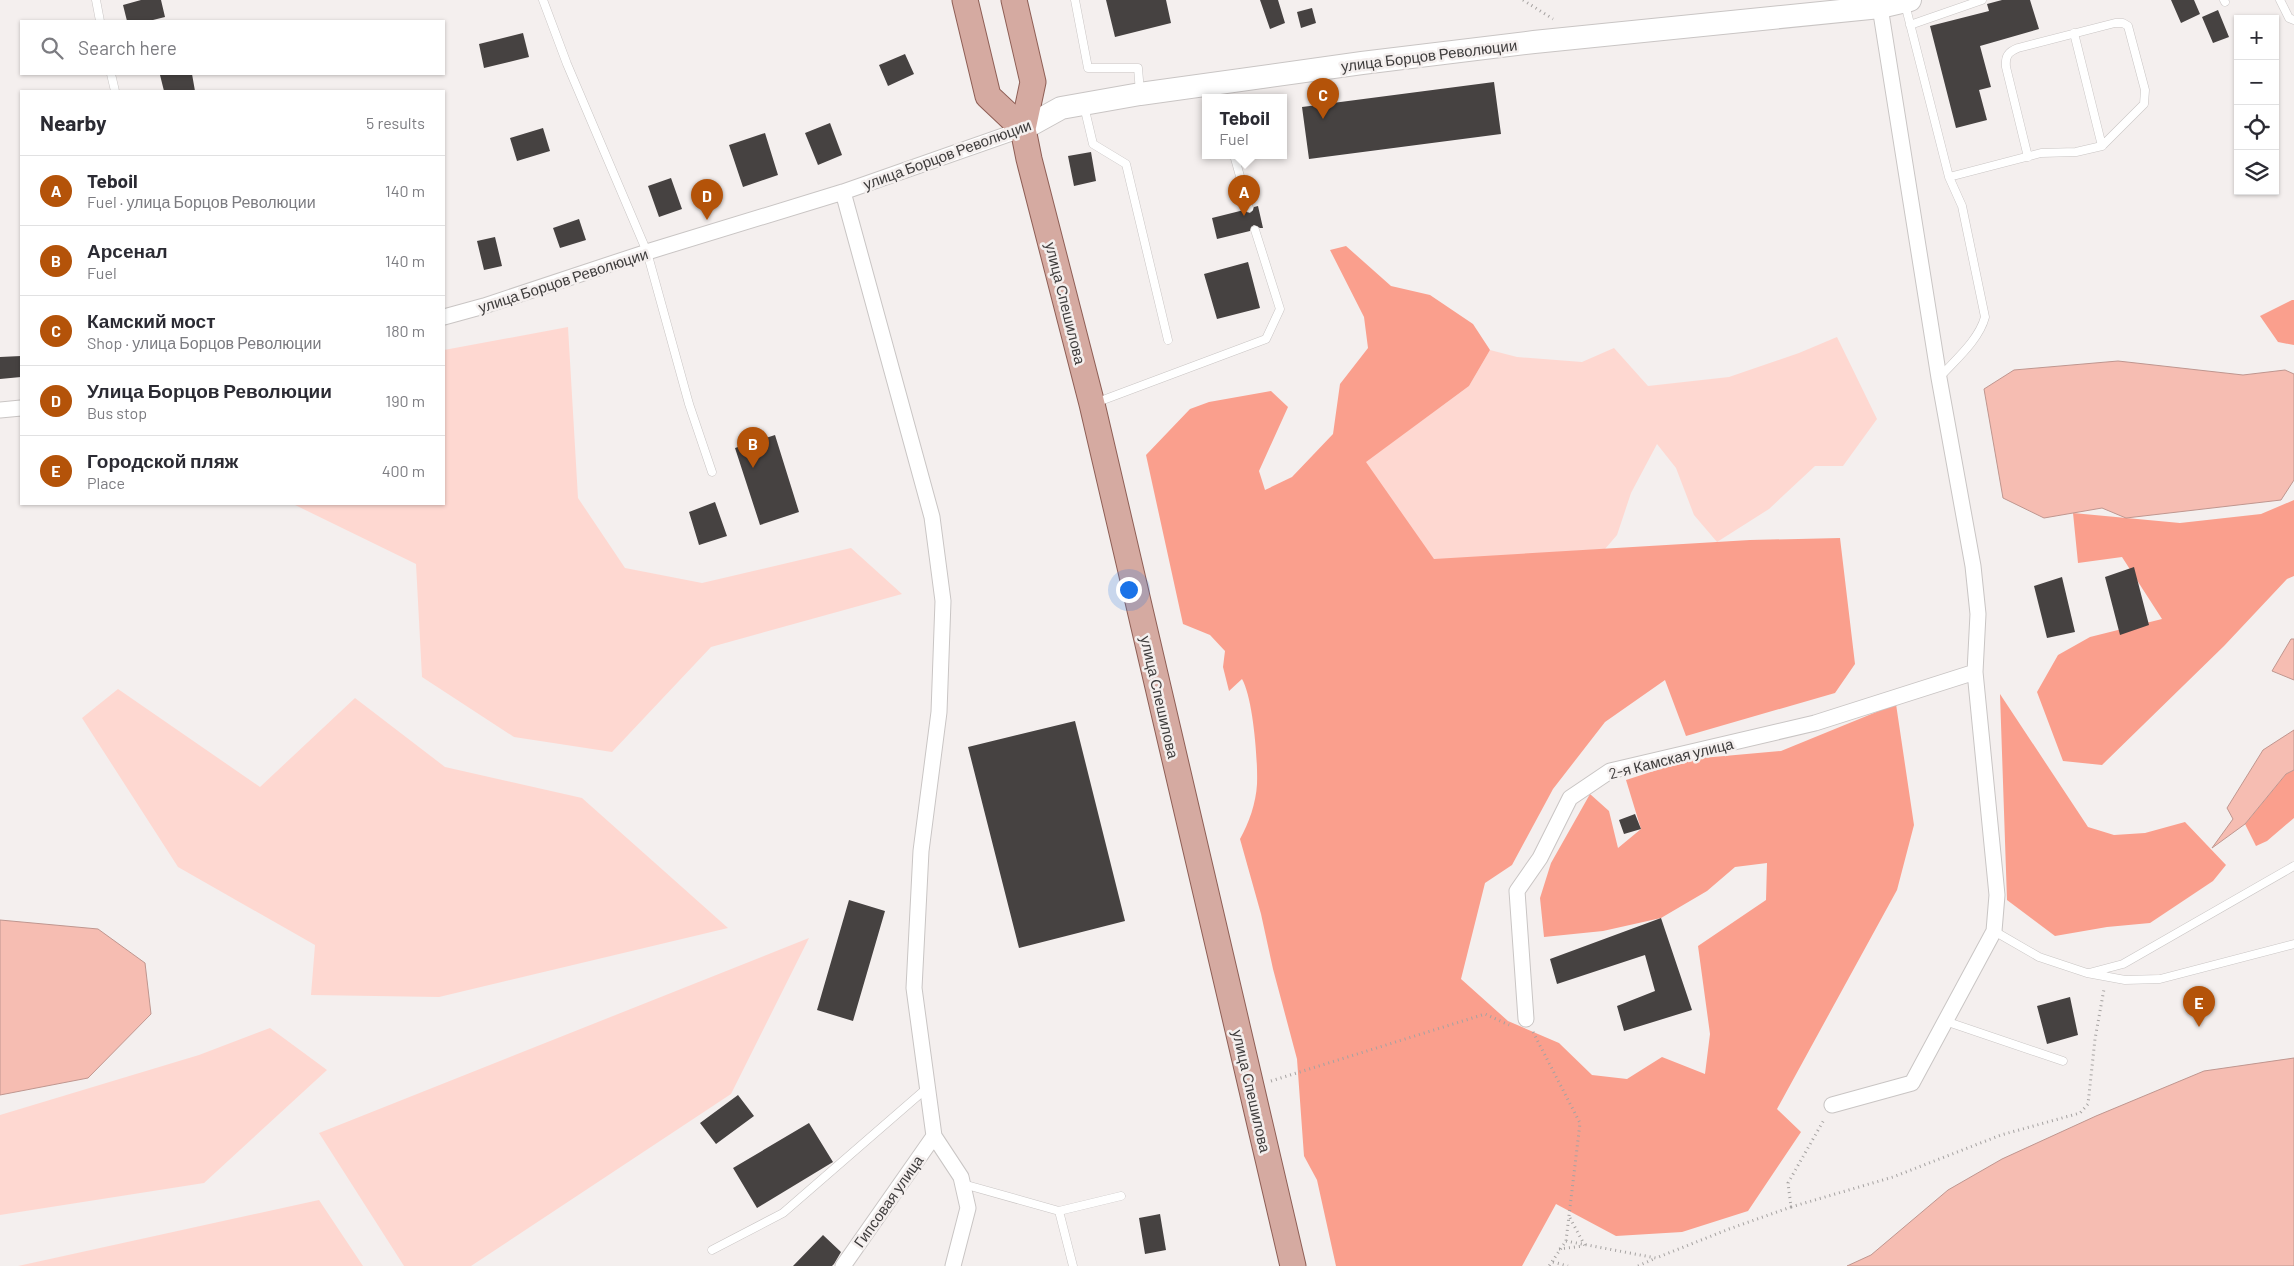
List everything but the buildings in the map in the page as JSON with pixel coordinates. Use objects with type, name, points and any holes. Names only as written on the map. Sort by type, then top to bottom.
[{"type":"main road","points":[[965,0],[988,96],[1023,129]]},
{"type":"main road","name":"улица Спешилова","points":[[1014,0],[1034,82],[1023,129],[1092,404],[1292,1266]]},
{"type":"street","name":"улица Борцов Революции","points":[[445,317],[843,192],[1023,129],[1061,108],[1140,94],[1217,87],[1362,63],[1907,1]]},
{"type":"street","points":[[1832,1105],[1912,1082],[1994,931],[1997,895],[1975,672],[1978,614],[1973,566],[1938,378],[1881,4]]},
{"type":"street","points":[[843,192],[932,517],[943,601],[939,712],[921,851],[914,988],[934,1136],[961,1177],[968,1208],[953,1266]]},
{"type":"street","points":[[0,410],[20,408]]},
{"type":"street","name":"2-я Камская улица","points":[[1526,1026],[1517,891],[1540,858],[1570,798],[1610,771],[1814,723],[1975,672]]},
{"type":"street","name":"Гипсовая улица","points":[[843,1266],[934,1136]]},
{"type":"lane","points":[[96,0],[100,20]]},
{"type":"lane","points":[[543,0],[567,64],[647,252],[689,404],[712,472]]},
{"type":"lane","points":[[1075,0],[1088,68],[1138,68],[1140,94]]},
{"type":"lane","points":[[1910,25],[1982,0]]},
{"type":"lane","points":[[2280,0],[2289,18],[2294,20]]},
{"type":"lane","points":[[1907,1],[1910,25],[1949,176],[1962,206],[1985,317],[1982,328],[1938,378]]},
{"type":"lane","points":[[1949,176],[2041,154],[2076,152],[2102,146],[2144,104],[2145,90],[2128,26],[2123,23],[2074,33],[2009,52],[2005,58],[2028,157]]},
{"type":"lane","points":[[2074,33],[2102,146]]},
{"type":"lane","points":[[111,75],[115,90]]},
{"type":"lane","points":[[1083,104],[1093,144],[1126,164],[1168,340]]},
{"type":"lane","points":[[1235,159],[1249,208]]},
{"type":"lane","points":[[1092,404],[1266,339],[1280,308],[1255,230]]},
{"type":"lane","points":[[2087,973],[2123,964],[2294,866]]},
{"type":"lane","points":[[1994,931],[2039,957],[2087,973],[2125,980],[2160,978],[2294,944]]},
{"type":"lane","points":[[1945,1021],[2063,1061]]},
{"type":"lane","points":[[712,1250],[783,1213],[927,1088]]},
{"type":"lane","points":[[963,1184],[1059,1211],[1121,1196]]},
{"type":"lane","points":[[1059,1211],[1073,1266]]},
{"type":"path","points":[[1523,0],[1553,19]]},
{"type":"path","points":[[1638,1266],[1791,1207],[1893,1177],[2001,1135],[2080,1113],[2088,1104],[2094,1039],[2106,977]]},
{"type":"path","points":[[1271,1082],[1485,1014],[1507,1023],[1514,1030]]},
{"type":"path","points":[[1526,1026],[1532,1030],[1580,1123],[1566,1242],[1559,1249],[1549,1266]]},
{"type":"path","points":[[1791,1207],[1788,1183],[1832,1105]]},
{"type":"path","points":[[1570,1218],[1586,1246]]},
{"type":"path","points":[[1566,1242],[1656,1258]]},
{"type":"path","points":[[1559,1249],[1586,1246]]},
{"type":"path","points":[[1553,1262],[1568,1266]]},
{"type":"shaded area","points":[[1346,246],[1391,286],[1430,295],[1473,324],[1490,350],[1469,386],[1366,462],[1434,559],[1750,540],[1840,538],[1855,664],[1835,693],[1686,736],[1665,680],[1605,722],[1553,789],[1512,865],[1485,883],[1461,979],[1508,1021],[1559,1043],[1592,1075],[1627,1079],[1662,1057],[1705,1074],[1710,1034],[1698,946],[1766,900],[1767,863],[1735,867],[1707,891],[1661,918],[1603,931],[1544,937],[1540,898],[1551,863],[1590,794],[1609,811],[1618,848],[1641,829],[1626,780],[1691,759],[1781,751],[1896,704],[1914,825],[1897,890],[1777,1109],[1801,1132],[1748,1211],[1682,1232],[1616,1236],[1556,1204],[1522,1266],[1336,1266],[1317,1180],[1304,1156],[1297,1059],[1273,969],[1261,914],[1240,839],[1252,813],[1257,784],[1256,745],[1249,700],[1242,679],[1229,691],[1223,667],[1225,651],[1210,635],[1183,624],[1146,455],[1190,409],[1209,402],[1271,391],[1288,407],[1259,471],[1265,490],[1292,477],[1333,434],[1340,384],[1368,348],[1364,317],[1330,250]]},
{"type":"shaded area","points":[[2294,300],[2294,345],[2278,342],[2260,316]]},
{"type":"shaded area","points":[[568,327],[578,498],[625,568],[702,583],[851,548],[902,594],[711,647],[612,752],[514,737],[422,677],[416,564],[295,505],[445,505],[445,350]]},
{"type":"shaded area","points":[[1837,337],[1877,419],[1843,466],[1815,466],[1769,509],[1717,542],[1694,515],[1676,468],[1657,444],[1631,493],[1617,535],[1605,549],[1434,560],[1365,462],[1469,386],[1490,350],[1517,357],[1582,362],[1614,348],[1648,386],[1729,377],[1799,353]]},
{"type":"shaded area","points":[[2118,361],[2243,375],[2285,370],[2294,374],[2294,480],[2281,500],[2126,518],[2102,508],[2044,518],[2003,498],[1984,389],[2014,370]]},
{"type":"shaded area","points":[[2294,500],[2294,576],[2287,579],[2224,646],[2102,765],[2063,761],[2037,692],[2058,655],[2090,637],[2162,619],[2122,557],[2078,563],[2073,513],[2180,523],[2261,514]]},
{"type":"shaded area","points":[[2291,639],[2294,639],[2294,680],[2272,671]]},
{"type":"shaded area","points":[[118,689],[260,787],[355,698],[445,767],[582,798],[728,928],[439,997],[311,995],[315,945],[178,867],[82,718]]},
{"type":"shaded area","points":[[2000,694],[2088,827],[2114,835],[2145,833],[2185,822],[2226,865],[2213,881],[2150,923],[2107,927],[2055,936],[2007,900]]},
{"type":"shaded area","points":[[2294,730],[2294,770],[2286,774],[2245,824],[2212,848],[2233,819],[2227,808],[2263,750]]},
{"type":"shaded area","points":[[2294,770],[2294,818],[2267,841],[2256,846],[2245,824],[2286,774]]},
{"type":"shaded area","points":[[0,920],[98,929],[145,963],[151,1014],[88,1078],[0,1095]]},
{"type":"shaded area","points":[[809,938],[731,1094],[471,1266],[404,1266],[319,1133]]},
{"type":"shaded area","points":[[270,1028],[327,1070],[204,1183],[0,1215],[0,1115],[199,1055]]},
{"type":"shaded area","points":[[2294,1058],[2294,1266],[1847,1266],[1871,1255],[1948,1190],[2002,1159],[2096,1116],[2204,1071]]},
{"type":"shaded area","points":[[319,1200],[363,1266],[18,1266]]},
{"type":"place","name":"Камский мост","points":[[1323,119]]},
{"type":"place","name":"Teboil","points":[[1244,216]]},
{"type":"place","name":"Улица Борцов Революции","points":[[707,220]]},
{"type":"place","name":"Арсенал","points":[[753,468]]},
{"type":"place","name":"Городской пляж","points":[[2199,1027]]}]
